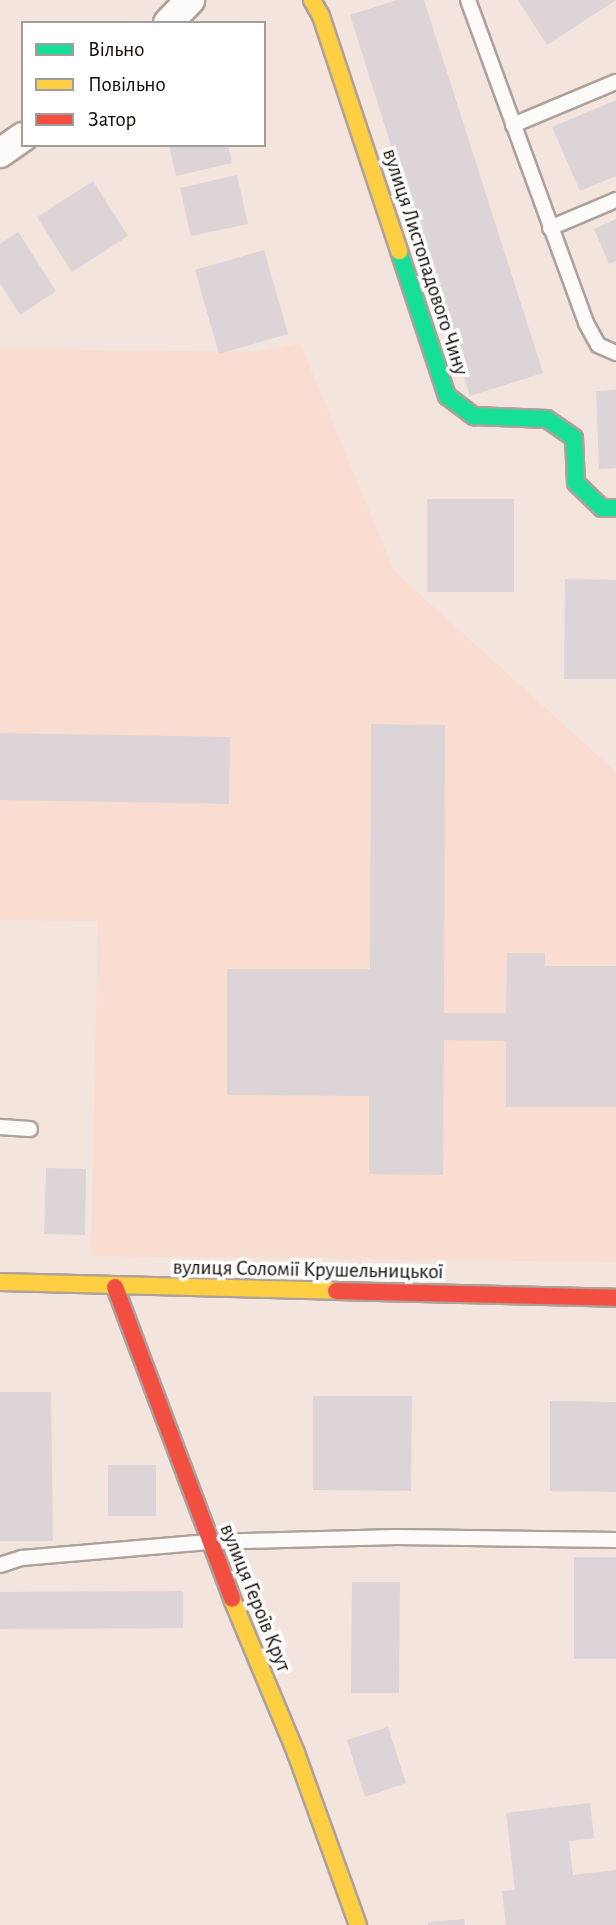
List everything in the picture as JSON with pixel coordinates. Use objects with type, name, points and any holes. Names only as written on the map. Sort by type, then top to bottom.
[{"type":"street","points":[[170,21],[190,0]]},
{"type":"street","name":"вулиця Листопадового Чину","points":[[312,0],[321,16],[447,396],[474,415],[547,419],[573,438],[576,483],[601,508],[616,508]]},
{"type":"street","points":[[0,153],[21,138]]},
{"type":"street","name":"вулиця Соломії Крушельницької","points":[[0,1282],[616,1298]]},
{"type":"street","name":"вулиця Героїв Крут","points":[[115,1287],[208,1542],[296,1753],[358,1925]]},
{"type":"lane","points":[[468,0],[586,323],[598,345],[616,353]]},
{"type":"lane","points":[[513,125],[616,82]]},
{"type":"lane","points":[[550,228],[616,200]]},
{"type":"lane","points":[[0,1127],[30,1129]]},
{"type":"lane","points":[[0,1564],[22,1558],[208,1542],[397,1537],[616,1540]]},
{"type":"shaded area","points":[[300,343],[394,571],[616,772],[616,1262],[91,1256],[98,921],[0,920],[0,349],[258,352]]},
{"type":"building","points":[[397,0],[424,0],[543,373],[470,396],[350,15]]},
{"type":"building","points":[[518,0],[616,0],[547,45]]},
{"type":"building","points":[[616,100],[616,176],[580,191],[552,127]]},
{"type":"building","points":[[169,147],[228,147],[232,163],[176,176]]},
{"type":"building","points":[[237,175],[248,224],[191,236],[180,188]]},
{"type":"building","points":[[93,181],[128,236],[72,272],[37,217]]},
{"type":"building","points":[[616,219],[616,261],[609,264],[594,229]]},
{"type":"building","points":[[18,232],[56,291],[20,315],[0,283],[0,244]]},
{"type":"building","points":[[264,250],[288,334],[219,354],[195,270]]},
{"type":"building","points":[[616,390],[616,468],[599,469],[596,391]]},
{"type":"building","points":[[427,499],[514,499],[514,592],[427,592]]},
{"type":"building","points":[[565,579],[616,580],[616,679],[564,679]]},
{"type":"building","points":[[371,724],[445,725],[444,1013],[506,1013],[507,953],[545,953],[545,966],[616,966],[616,1107],[506,1107],[506,1041],[444,1040],[443,1175],[369,1174],[369,1096],[227,1095],[227,969],[370,969]]},
{"type":"building","points":[[0,733],[230,737],[229,804],[0,800]]},
{"type":"building","points":[[46,1168],[86,1169],[85,1235],[44,1234]]},
{"type":"building","points":[[0,1392],[51,1392],[53,1541],[0,1541]]},
{"type":"building","points":[[313,1396],[412,1396],[411,1491],[313,1490]]},
{"type":"building","points":[[550,1401],[616,1402],[616,1492],[550,1491]]},
{"type":"building","points":[[108,1465],[156,1465],[156,1516],[108,1516]]},
{"type":"building","points":[[574,1557],[616,1557],[616,1659],[574,1659]]},
{"type":"building","points":[[352,1582],[400,1582],[399,1693],[351,1693]]},
{"type":"building","points":[[183,1591],[183,1628],[0,1629],[0,1592]]},
{"type":"building","points":[[388,1727],[406,1783],[365,1797],[347,1740]]},
{"type":"building","points":[[590,1803],[594,1838],[569,1841],[573,1875],[616,1870],[616,1925],[506,1925],[502,1891],[515,1890],[506,1813]]},
{"type":"building","points":[[464,1919],[465,1925],[428,1925],[428,1922]]},
{"type":"traffic: fast","points":[[399,251],[447,396],[474,416],[547,419],[574,438],[576,483],[602,508],[616,508]]},
{"type":"traffic: slow","points":[[312,0],[321,16],[399,251]]},
{"type":"traffic: slow","points":[[0,1282],[336,1291]]},
{"type":"traffic: slow","points":[[232,1599],[296,1753],[358,1925]]},
{"type":"traffic: jam","points":[[115,1287],[232,1599]]},
{"type":"traffic: jam","points":[[336,1291],[616,1298]]}]
